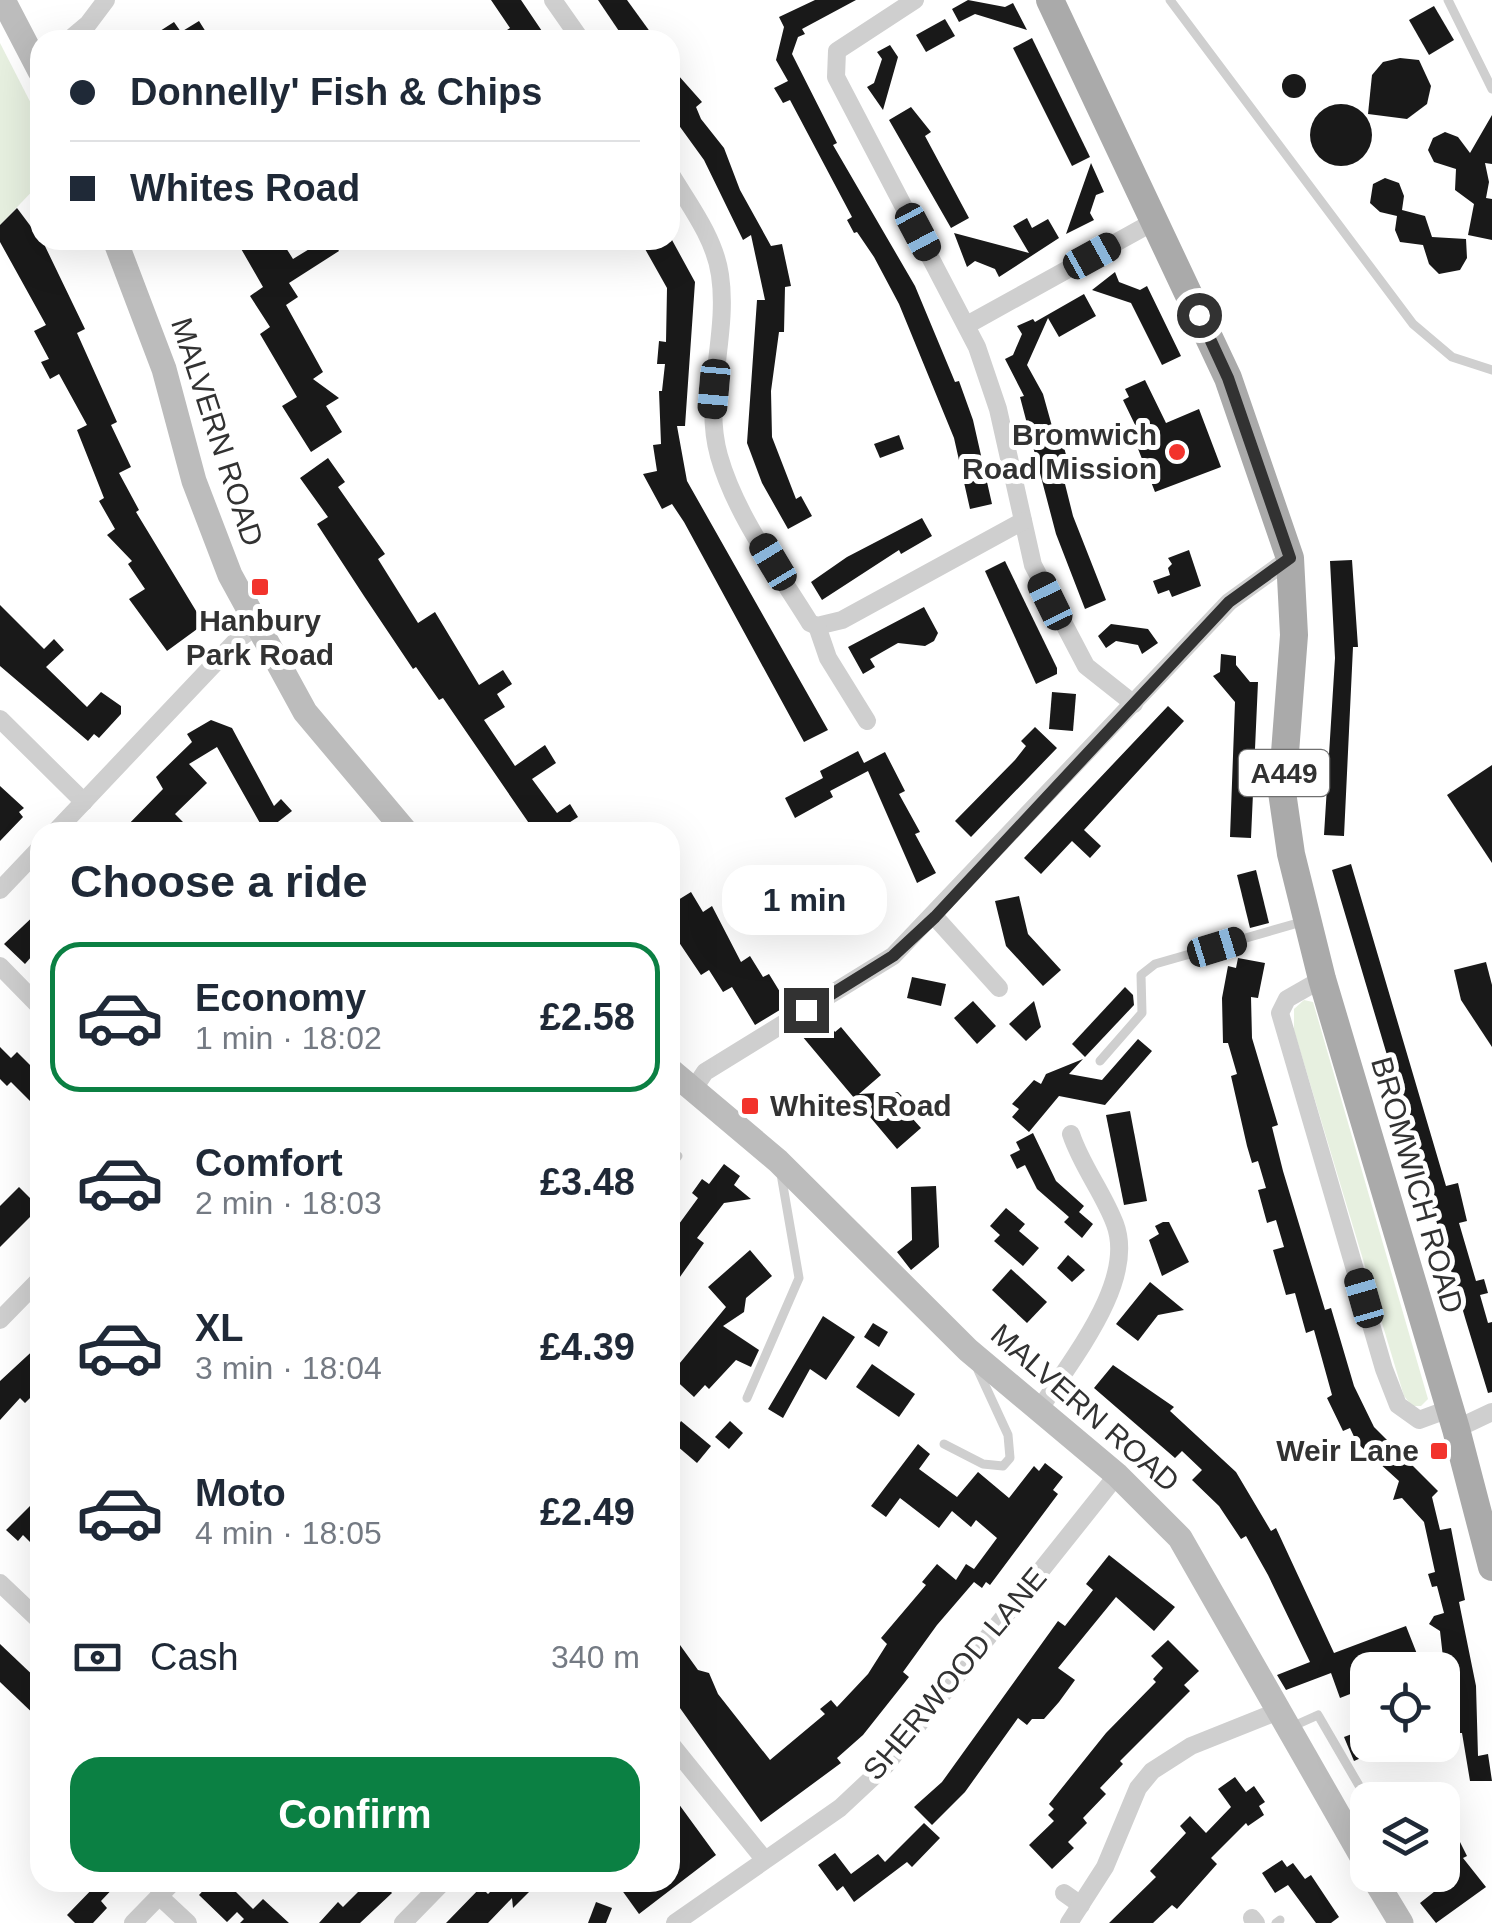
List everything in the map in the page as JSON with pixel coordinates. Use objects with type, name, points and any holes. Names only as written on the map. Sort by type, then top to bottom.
[{"type":"main road","points":[[3,0],[30,50]]},
{"type":"main road","name":"BROMWICH ROAD","points":[[1050,0],[1228,378],[1290,558],[1294,635],[1282,792],[1307,920],[1492,1567]]},
{"type":"main road","name":"MALVERN ROAD","points":[[120,250],[164,369],[194,481],[230,575],[305,712],[398,822]]},
{"type":"main road","name":"MALVERN ROAD","points":[[680,1079],[778,1160],[968,1350],[1117,1475],[1180,1538],[1199,1565],[1281,1720],[1350,1837]]},
{"type":"main road","points":[[1383,1892],[1402,1923]]},
{"type":"street","points":[[81,30],[106,0]]},
{"type":"street","points":[[553,0],[574,30]]},
{"type":"street","points":[[915,0],[837,51],[833,63],[836,78],[967,325],[998,410],[1032,565],[1086,666],[1134,704]]},
{"type":"street","points":[[680,189],[704,229],[720,272],[722,308],[712,414],[718,456],[736,500],[810,623],[817,626],[842,620],[1023,521]]},
{"type":"street","points":[[967,325],[1155,221]]},
{"type":"street","points":[[693,1090],[706,1072],[874,969],[935,917],[1229,602],[1290,558]]},
{"type":"street","points":[[64,822],[234,642],[257,625]]},
{"type":"street","points":[[817,626],[828,658],[866,720]]},
{"type":"street","points":[[0,719],[84,802]]},
{"type":"street","points":[[0,890],[30,858]]},
{"type":"street","points":[[935,917],[1000,988]]},
{"type":"street","points":[[0,966],[30,997]]},
{"type":"street","points":[[1322,979],[1287,1000],[1280,1014],[1384,1369],[1398,1404],[1419,1420],[1492,1412]]},
{"type":"street","points":[[1038,1412],[1102,1309],[1114,1284],[1122,1250],[1116,1226],[1100,1191],[1081,1164],[1070,1134]]},
{"type":"street","points":[[0,1320],[30,1289]]},
{"type":"street","name":"SHERWOOD LANE","points":[[676,1923],[840,1808],[886,1765],[1117,1475]]},
{"type":"street","points":[[0,1583],[30,1611]]},
{"type":"street","points":[[1069,1923],[1105,1867],[1138,1788],[1152,1771],[1191,1746],[1281,1720]]},
{"type":"street","points":[[680,1755],[764,1860]]},
{"type":"street","points":[[133,1923],[163,1892]]},
{"type":"street","points":[[168,1892],[188,1923]]},
{"type":"street","points":[[403,1923],[433,1892]]},
{"type":"street","points":[[1064,1893],[1080,1905]]},
{"type":"lane","points":[[1170,0],[1413,324],[1452,356],[1492,370]]},
{"type":"lane","points":[[1448,0],[1492,90]]},
{"type":"lane","points":[[1100,1061],[1142,1014],[1142,976],[1155,964],[1307,920]]},
{"type":"lane","points":[[746,1398],[799,1278],[778,1160]]},
{"type":"lane","points":[[944,1444],[995,1466],[1002,1466],[1012,1450],[968,1350]]},
{"type":"lane","points":[[1281,1720],[1318,1715],[1357,1782]]},
{"type":"green space","points":[[0,43],[30,102],[30,194],[0,225]]},
{"type":"green space","points":[[1304,1000],[1313,1002],[1428,1399],[1421,1406],[1412,1406],[1404,1396],[1294,1030],[1294,1009]]},
{"type":"building","points":[[491,0],[521,0],[541,30],[507,30],[510,28]]},
{"type":"building","points":[[598,0],[627,0],[649,30],[618,30]]},
{"type":"building","points":[[815,0],[856,0],[802,29],[805,34],[798,37],[792,54],[837,143],[833,145],[915,286],[955,382],[959,381],[973,420],[992,504],[970,509],[954,438],[899,304],[874,257],[847,220],[852,217],[790,100],[783,103],[774,88],[788,81],[776,60],[784,27],[779,17]]},
{"type":"building","points":[[968,0],[1005,7],[1013,3],[1027,30],[975,14],[959,22],[952,9]]},
{"type":"building","points":[[1434,6],[1454,40],[1429,55],[1409,20]]},
{"type":"building","points":[[945,19],[955,36],[926,52],[916,35]]},
{"type":"building","points":[[199,21],[205,30],[184,30]]},
{"type":"building","points":[[174,22],[180,30],[162,30]]},
{"type":"building","points":[[1032,38],[1090,157],[1072,166],[1013,48]]},
{"type":"building","points":[[890,45],[898,57],[883,110],[867,87],[874,83],[882,59],[877,52]]},
{"type":"building","points":[[1400,58],[1419,60],[1431,86],[1427,104],[1407,119],[1368,114],[1372,75],[1383,62]]},
{"type":"building","points":[[1294,74],[1306,86],[1294,98],[1282,86]]},
{"type":"building","points":[[680,77],[702,102],[696,107],[701,119],[724,148],[740,190],[771,246],[782,244],[791,286],[785,287],[784,332],[779,332],[771,391],[772,437],[796,499],[801,496],[812,516],[788,529],[762,483],[747,443],[757,300],[765,300],[751,235],[743,240],[704,160],[680,127]]},
{"type":"building","points":[[1341,104],[1363,113],[1372,135],[1363,157],[1341,166],[1319,157],[1310,135],[1319,113]]},
{"type":"building","points":[[911,107],[931,132],[925,136],[969,218],[951,228],[889,120]]},
{"type":"building","points":[[1492,115],[1492,164],[1485,163],[1489,182],[1486,198],[1492,199],[1492,240],[1468,235],[1474,204],[1455,190],[1456,169],[1434,162],[1428,150],[1433,138],[1445,132],[1458,137],[1470,153]]},
{"type":"building","points":[[1091,163],[1104,192],[1096,195],[1090,213],[1094,220],[1066,234]]},
{"type":"building","points":[[1385,178],[1399,183],[1404,196],[1402,210],[1425,216],[1432,237],[1466,239],[1467,258],[1460,270],[1439,274],[1429,264],[1423,245],[1400,242],[1395,230],[1397,216],[1380,212],[1370,203],[1373,184]]},
{"type":"building","points":[[17,208],[30,225],[30,250],[47,250],[85,329],[77,333],[117,422],[111,425],[131,467],[119,473],[139,510],[136,512],[204,624],[167,651],[129,599],[145,589],[128,564],[132,561],[107,535],[115,529],[99,501],[104,498],[77,430],[87,425],[59,374],[50,379],[41,362],[49,359],[34,331],[46,325],[0,242],[0,225]]},
{"type":"building","points":[[1027,218],[1032,228],[1048,219],[1059,238],[999,277],[995,269],[975,261],[967,267],[954,233],[1029,253],[1013,226]]},
{"type":"building","points":[[242,250],[287,250],[293,259],[308,250],[339,251],[289,283],[298,297],[286,305],[323,372],[313,379],[339,398],[326,406],[342,432],[311,452],[282,406],[297,397],[260,334],[270,327],[250,296],[263,287]]},
{"type":"building","points":[[646,250],[677,250],[695,282],[685,426],[677,426],[687,481],[828,730],[804,742],[684,522],[672,504],[662,509],[643,474],[657,471],[653,445],[661,444],[659,391],[665,364],[657,364],[659,341],[666,342],[667,288]]},
{"type":"building","points":[[1115,272],[1119,282],[1140,290],[1147,286],[1181,356],[1162,365],[1131,303],[1092,290]]},
{"type":"building","points":[[1084,294],[1096,316],[1059,337],[1048,318],[1027,365],[1043,394],[1055,437],[1061,436],[1069,466],[1061,468],[1073,516],[1106,600],[1085,609],[1056,534],[1020,397],[1024,396],[1005,359],[1013,355],[1022,334],[1017,326],[1033,319],[1035,322]]},
{"type":"building","name":"Bromwich Road Mission","points":[[1145,380],[1166,423],[1199,409],[1221,467],[1155,492],[1133,436],[1139,433],[1123,400],[1129,397],[1125,389]]},
{"type":"building","points":[[899,435],[904,449],[880,458],[874,444]]},
{"type":"building","points":[[328,458],[345,482],[338,487],[385,554],[378,559],[418,623],[435,612],[479,685],[503,670],[512,684],[497,694],[505,707],[484,720],[515,766],[545,745],[556,763],[532,779],[557,813],[570,804],[578,817],[570,822],[528,822],[443,698],[439,700],[416,667],[413,669],[317,524],[328,517],[300,478]]},
{"type":"building","points":[[922,518],[932,536],[901,554],[899,550],[822,600],[811,582],[847,557]]},
{"type":"building","points":[[1189,550],[1201,586],[1172,597],[1169,590],[1158,594],[1153,581],[1170,575],[1168,568],[1172,564],[1168,558]]},
{"type":"building","points":[[1352,560],[1358,647],[1353,647],[1344,836],[1324,835],[1335,658],[1330,561]]},
{"type":"building","points":[[1005,561],[1057,668],[1057,674],[1036,684],[985,571]]},
{"type":"building","points":[[0,605],[44,649],[54,639],[64,650],[46,667],[87,707],[101,692],[121,706],[121,714],[99,738],[94,734],[88,741],[0,666]]},
{"type":"building","points":[[924,607],[938,633],[934,641],[925,646],[898,643],[870,659],[875,667],[863,674],[848,647]]},
{"type":"building","points":[[1111,624],[1148,629],[1158,643],[1142,654],[1138,645],[1116,641],[1106,648],[1098,636]]},
{"type":"building","points":[[1221,654],[1236,656],[1236,665],[1250,682],[1258,682],[1251,838],[1230,837],[1235,702],[1213,676],[1220,672]]},
{"type":"building","points":[[1052,692],[1076,694],[1073,731],[1049,729]]},
{"type":"building","points":[[1168,706],[1184,721],[1084,830],[1101,846],[1090,858],[1072,841],[1041,874],[1024,858]]},
{"type":"building","points":[[211,720],[232,728],[274,806],[281,799],[292,811],[278,822],[259,822],[217,747],[189,764],[207,783],[175,814],[183,822],[131,822],[163,789],[156,777],[192,742],[187,734]]},
{"type":"building","points":[[1035,727],[1057,748],[971,837],[955,821],[1015,760],[1026,746],[1021,741]]},
{"type":"building","points":[[858,751],[864,763],[885,752],[905,791],[899,794],[920,832],[915,834],[936,873],[917,883],[868,771],[830,791],[833,797],[795,818],[785,798],[823,778],[820,771]]},
{"type":"building","points":[[1492,765],[1492,863],[1447,795]]},
{"type":"building","points":[[0,786],[24,808],[19,812],[23,817],[0,841]]},
{"type":"building","points":[[1351,864],[1446,1186],[1458,1183],[1467,1221],[1459,1223],[1476,1281],[1484,1279],[1488,1293],[1480,1295],[1488,1323],[1492,1322],[1492,1392],[1488,1393],[1332,870]]},
{"type":"building","points":[[1256,870],[1269,923],[1250,928],[1237,875]]},
{"type":"building","points":[[691,892],[703,912],[712,906],[741,962],[750,956],[763,977],[769,974],[788,1005],[755,1025],[732,987],[723,992],[709,970],[701,975],[680,944],[680,899]]},
{"type":"building","points":[[1019,896],[1028,934],[1061,970],[1043,986],[1006,946],[995,901]]},
{"type":"building","points":[[30,919],[30,958],[25,964],[4,944]]},
{"type":"building","points":[[1238,958],[1265,963],[1258,998],[1251,997],[1252,1038],[1278,1125],[1272,1127],[1283,1171],[1325,1310],[1331,1308],[1354,1386],[1374,1427],[1438,1491],[1432,1497],[1440,1530],[1451,1528],[1465,1600],[1459,1602],[1476,1686],[1478,1756],[1488,1754],[1492,1781],[1470,1781],[1460,1733],[1460,1652],[1442,1652],[1440,1631],[1429,1624],[1434,1616],[1444,1613],[1437,1586],[1432,1587],[1428,1574],[1435,1572],[1424,1522],[1402,1498],[1393,1500],[1399,1481],[1357,1443],[1350,1428],[1343,1431],[1327,1398],[1332,1395],[1314,1330],[1306,1333],[1295,1293],[1286,1295],[1273,1250],[1284,1247],[1276,1220],[1267,1223],[1258,1190],[1266,1188],[1258,1161],[1252,1163],[1231,1076],[1237,1074],[1228,1043],[1223,1043],[1222,998],[1228,966],[1236,968]]},
{"type":"building","points":[[1486,962],[1492,985],[1492,1047],[1461,1000],[1454,970]]},
{"type":"building","points":[[912,977],[946,984],[941,1006],[907,998]]},
{"type":"building","points":[[1125,987],[1133,995],[1134,1005],[1085,1057],[1072,1044]]},
{"type":"building","points":[[973,1001],[996,1026],[977,1044],[954,1018]]},
{"type":"building","points":[[1034,1001],[1041,1027],[1026,1041],[1009,1024]]},
{"type":"building","points":[[825,1019],[835,1032],[841,1027],[881,1075],[859,1094],[898,1092],[918,1113],[912,1118],[921,1128],[897,1149],[802,1036]]},
{"type":"building","points":[[1138,1039],[1152,1051],[1105,1105],[1059,1096],[1029,1132],[1012,1117],[1019,1109],[1012,1104],[1034,1080],[1041,1084],[1046,1074],[1083,1059],[1069,1074],[1102,1080]]},
{"type":"building","points":[[0,1047],[11,1058],[17,1052],[30,1065],[30,1101],[11,1082],[7,1086],[0,1079]]},
{"type":"building","points":[[1130,1111],[1147,1201],[1124,1205],[1106,1115]]},
{"type":"building","points":[[1033,1133],[1056,1181],[1084,1206],[1079,1212],[1093,1224],[1082,1238],[1064,1222],[1069,1217],[1037,1189],[1025,1165],[1017,1169],[1010,1155],[1020,1150],[1016,1142]]},
{"type":"building","points":[[724,1164],[740,1176],[734,1185],[751,1199],[724,1203],[697,1238],[704,1243],[680,1277],[680,1223],[698,1198],[692,1193],[702,1179],[709,1184]]},
{"type":"building","points":[[936,1186],[939,1247],[911,1270],[897,1252],[912,1240],[911,1187]]},
{"type":"building","points":[[19,1187],[30,1198],[30,1217],[0,1247],[0,1206]]},
{"type":"building","points":[[1006,1208],[1025,1224],[1019,1231],[1039,1248],[1023,1266],[994,1241],[1000,1235],[990,1226]]},
{"type":"building","points":[[1169,1222],[1189,1262],[1162,1276],[1149,1240],[1159,1234],[1155,1226]]},
{"type":"building","points":[[750,1250],[772,1276],[746,1298],[744,1312],[723,1326],[759,1350],[751,1367],[736,1360],[709,1389],[705,1385],[694,1397],[680,1384],[680,1363],[726,1307],[708,1287]]},
{"type":"building","points":[[1068,1255],[1085,1270],[1072,1282],[1057,1268]]},
{"type":"building","points":[[1011,1269],[1047,1302],[1027,1323],[992,1290]]},
{"type":"building","points":[[1150,1282],[1184,1310],[1158,1315],[1138,1341],[1116,1324]]},
{"type":"building","points":[[823,1316],[855,1337],[826,1380],[810,1369],[783,1418],[768,1409]]},
{"type":"building","points":[[873,1323],[888,1332],[879,1347],[864,1337]]},
{"type":"building","points":[[30,1353],[30,1398],[25,1403],[20,1398],[0,1420],[0,1381]]},
{"type":"building","points":[[872,1364],[915,1394],[899,1417],[856,1387]]},
{"type":"building","points":[[1113,1365],[1174,1407],[1170,1411],[1236,1472],[1271,1531],[1276,1528],[1334,1653],[1406,1626],[1416,1652],[1350,1652],[1350,1694],[1340,1698],[1331,1673],[1286,1690],[1277,1675],[1310,1662],[1246,1536],[1241,1539],[1219,1506],[1192,1480],[1202,1470],[1182,1451],[1175,1458],[1094,1388]]},
{"type":"building","points":[[730,1421],[743,1433],[729,1449],[715,1437]]},
{"type":"building","points":[[680,1423],[711,1446],[697,1463],[680,1449]]},
{"type":"building","points":[[918,1444],[930,1454],[919,1469],[957,1497],[978,1472],[1009,1498],[1034,1466],[1039,1471],[1045,1463],[1063,1477],[1053,1490],[1058,1494],[990,1585],[986,1582],[982,1588],[974,1582],[937,1625],[903,1672],[909,1677],[863,1735],[837,1758],[841,1763],[761,1822],[680,1708],[680,1645],[698,1670],[709,1673],[718,1694],[770,1760],[825,1714],[820,1709],[831,1700],[837,1707],[868,1674],[887,1644],[881,1638],[926,1585],[922,1582],[937,1564],[956,1580],[966,1564],[974,1569],[997,1538],[976,1520],[971,1527],[952,1511],[939,1528],[900,1498],[886,1517],[871,1506]]},
{"type":"building","points":[[30,1506],[30,1542],[23,1535],[18,1541],[6,1530]]},
{"type":"building","points":[[1109,1555],[1175,1607],[1154,1631],[1116,1597],[1058,1668],[1075,1680],[1059,1702],[1044,1719],[1032,1719],[1027,1725],[1018,1718],[965,1792],[932,1825],[914,1807],[942,1782],[1058,1621],[1065,1626],[1093,1590],[1086,1584]]},
{"type":"building","points":[[1168,1640],[1199,1671],[1184,1685],[1190,1691],[1120,1761],[1123,1764],[1100,1788],[1106,1794],[1083,1818],[1087,1823],[1068,1842],[1074,1848],[1052,1869],[1029,1845],[1054,1821],[1048,1815],[1054,1809],[1049,1804],[1106,1733],[1156,1682],[1153,1679],[1163,1668],[1151,1656]]},
{"type":"building","points":[[0,1644],[30,1672],[30,1710],[0,1682]]},
{"type":"building","points":[[1235,1777],[1246,1792],[1254,1786],[1265,1802],[1259,1806],[1264,1815],[1248,1826],[1246,1823],[1211,1858],[1217,1864],[1177,1909],[1172,1905],[1153,1923],[1109,1923],[1156,1877],[1150,1871],[1186,1833],[1180,1826],[1190,1816],[1206,1833],[1231,1807],[1218,1789]]},
{"type":"building","points":[[680,1806],[716,1855],[680,1883]]},
{"type":"building","points":[[924,1823],[940,1838],[912,1867],[907,1862],[854,1902],[843,1886],[837,1891],[818,1865],[835,1853],[851,1874],[878,1854],[885,1862]]},
{"type":"building","points":[[1460,1842],[1467,1856],[1463,1858],[1486,1887],[1436,1923],[1420,1903],[1434,1892],[1460,1892]]},
{"type":"building","points":[[1282,1860],[1287,1867],[1293,1863],[1305,1879],[1311,1875],[1339,1917],[1331,1923],[1316,1923],[1288,1885],[1275,1893],[1262,1873]]},
{"type":"building","points":[[89,1892],[110,1892],[101,1901],[107,1908],[93,1923],[75,1923],[67,1915]]},
{"type":"building","points":[[236,1892],[253,1909],[263,1899],[289,1923],[240,1923],[244,1919],[237,1912],[227,1922],[199,1895]]},
{"type":"building","points":[[358,1892],[392,1893],[360,1923],[319,1923],[338,1902],[343,1907]]},
{"type":"building","points":[[476,1892],[529,1892],[513,1908],[512,1898],[488,1923],[446,1923]]},
{"type":"building","points":[[623,1892],[668,1892],[639,1914]]},
{"type":"building","points":[[596,1902],[612,1908],[606,1923],[588,1923]]},
{"type":"place","name":"Bromwich Road Mission","points":[[1177,452]]},
{"type":"place","name":"Hanbury Park Road","points":[[260,587]]},
{"type":"place","name":"Whites Road","points":[[750,1106]]},
{"type":"place","name":"Weir Lane","points":[[1439,1451]]},
{"type":"route","points":[[806,1010],[893,956],[935,917],[1229,602],[1290,558],[1228,378],[1199,315]]}]
